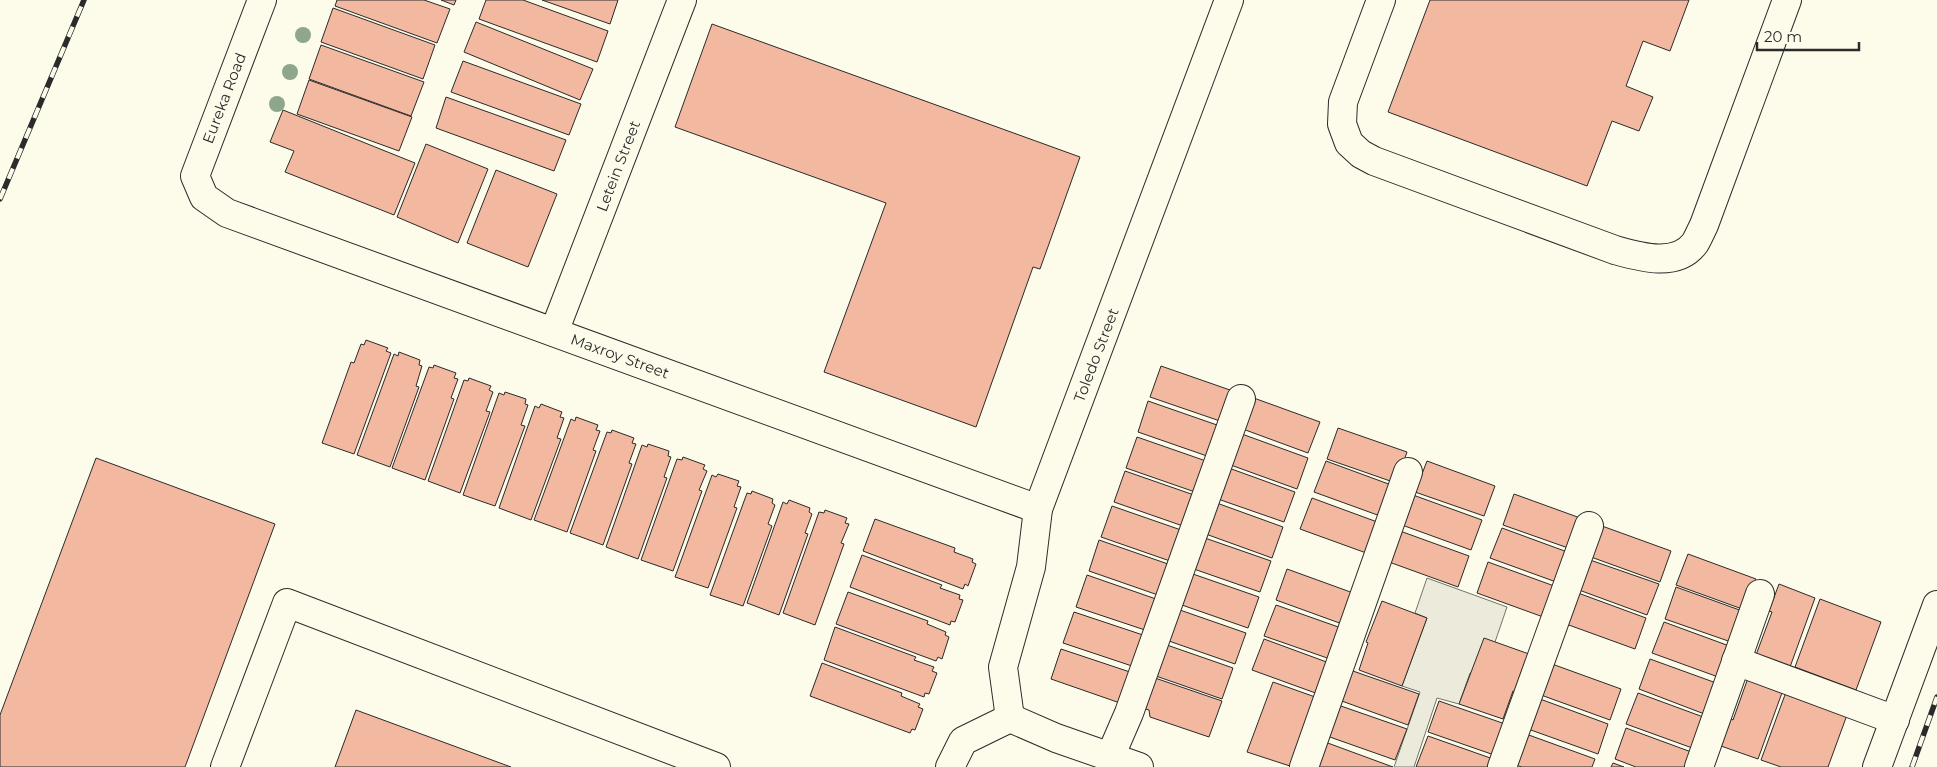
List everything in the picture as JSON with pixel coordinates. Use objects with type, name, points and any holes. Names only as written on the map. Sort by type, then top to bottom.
[{"type":"street","name":"Eureka Road","points":[[204,197],[195,176],[262,0]]},
{"type":"street","name":"Letein Street","points":[[554,332],[682,0]]},
{"type":"street","name":"Toledo Street","points":[[1010,718],[1003,667],[1031,567],[1038,509],[1228,0]]},
{"type":"street","points":[[1381,0],[1343,102],[1342,124],[1349,142],[1361,154],[1384,165],[1615,250],[1638,257],[1656,259],[1672,258],[1684,253],[1694,243],[1704,225],[1787,0]]},
{"type":"street","name":"Maxroy Street","points":[[204,197],[227,213],[1038,509]]},
{"type":"street","points":[[1110,757],[1129,712],[1241,399]]},
{"type":"street","points":[[1304,767],[1408,472]]},
{"type":"street","points":[[1502,767],[1589,526]]},
{"type":"street","points":[[1699,767],[1760,594]]},
{"type":"street","points":[[225,767],[287,604],[716,767]]},
{"type":"street","points":[[1877,767],[1937,606]]},
{"type":"street","points":[[1736,661],[1894,720]]},
{"type":"street","points":[[950,767],[963,741],[1010,718],[1056,738],[1140,767]]},
{"type":"shaded area","points":[[1427,578],[1507,607],[1495,642],[1472,673],[1470,673],[1459,704],[1437,698],[1414,767],[1394,767],[1420,692],[1402,686],[1427,618],[1415,613]]},
{"type":"building","points":[[337,0],[424,0],[450,9],[437,43],[335,6]]},
{"type":"building","points":[[441,0],[456,0],[454,5]]},
{"type":"building","points":[[486,0],[523,0],[608,31],[597,62],[479,19]]},
{"type":"building","points":[[542,0],[618,0],[610,24]]},
{"type":"building","points":[[1430,0],[1689,0],[1670,51],[1643,41],[1626,86],[1653,97],[1639,131],[1612,121],[1587,186],[1388,112]]},
{"type":"building","points":[[333,8],[435,45],[423,79],[321,42]]},
{"type":"building","points":[[476,22],[593,69],[580,100],[464,52]]},
{"type":"building","points":[[712,24],[1080,157],[1040,269],[1033,267],[976,427],[824,372],[886,203],[675,127]]},
{"type":"building","points":[[321,45],[424,82],[411,116],[309,79]]},
{"type":"building","points":[[463,61],[581,104],[569,135],[451,92]]},
{"type":"building","points":[[309,80],[412,117],[399,151],[297,114]]},
{"type":"building","points":[[446,97],[566,140],[554,171],[436,128]]},
{"type":"building","points":[[283,110],[415,163],[394,215],[285,172],[294,151],[270,142]]},
{"type":"building","points":[[426,144],[488,169],[458,243],[397,217]]},
{"type":"building","points":[[496,170],[557,194],[528,267],[467,243]]},
{"type":"building","points":[[366,340],[388,348],[386,351],[391,353],[354,454],[322,443],[351,362],[354,363],[361,344],[364,345]]},
{"type":"building","points":[[399,352],[420,360],[419,365],[422,366],[416,386],[419,387],[390,467],[357,455],[394,354],[398,356]]},
{"type":"building","points":[[434,365],[456,373],[454,378],[458,379],[451,398],[454,399],[425,480],[392,468],[429,367],[433,368]]},
{"type":"building","points":[[1161,366],[1230,390],[1220,421],[1150,397]]},
{"type":"building","points":[[469,378],[491,386],[489,390],[493,392],[486,411],[490,412],[460,493],[428,481],[464,380],[468,381]]},
{"type":"building","points":[[505,392],[526,399],[525,404],[528,405],[521,425],[525,426],[495,506],[463,495],[499,393],[504,395]]},
{"type":"building","points":[[1251,397],[1320,422],[1308,453],[1240,428]]},
{"type":"building","points":[[1148,401],[1217,425],[1207,456],[1138,432]]},
{"type":"building","points":[[541,404],[562,412],[560,417],[564,418],[557,438],[561,439],[531,520],[499,508],[535,406],[539,408]]},
{"type":"building","points":[[576,417],[598,425],[596,430],[600,431],[593,450],[596,451],[567,532],[534,520],[571,419],[575,421]]},
{"type":"building","points":[[1338,428],[1407,452],[1396,483],[1327,459]]},
{"type":"building","points":[[612,430],[634,438],[632,443],[636,444],[629,463],[632,464],[603,545],[570,533],[607,432],[611,433]]},
{"type":"building","points":[[1239,433],[1308,458],[1297,489],[1228,464]]},
{"type":"building","points":[[1137,437],[1206,461],[1195,492],[1126,468]]},
{"type":"building","points":[[648,444],[669,451],[668,456],[671,457],[664,477],[667,478],[638,559],[606,547],[642,445],[647,447]]},
{"type":"building","points":[[683,457],[705,465],[703,469],[707,471],[699,490],[702,491],[673,571],[641,560],[677,459],[682,460]]},
{"type":"building","points":[[96,458],[275,524],[185,767],[0,767],[0,715]]},
{"type":"building","points":[[1326,461],[1394,486],[1383,517],[1314,492]]},
{"type":"building","points":[[1427,461],[1495,486],[1484,516],[1415,492]]},
{"type":"building","points":[[1226,467],[1295,492],[1284,522],[1215,498]]},
{"type":"building","points":[[1125,471],[1194,495],[1183,526],[1114,502]]},
{"type":"building","points":[[718,474],[739,481],[737,486],[741,487],[734,507],[737,508],[708,588],[675,577],[712,475],[716,477]]},
{"type":"building","points":[[752,491],[773,499],[772,503],[775,505],[768,524],[772,526],[743,606],[710,595],[747,493],[751,494]]},
{"type":"building","points":[[1514,494],[1583,519],[1571,549],[1503,525]]},
{"type":"building","points":[[1413,495],[1482,520],[1471,550],[1402,525]]},
{"type":"building","points":[[1312,498],[1380,523],[1369,554],[1300,529]]},
{"type":"building","points":[[789,500],[810,508],[809,512],[812,514],[805,533],[808,534],[779,615],[747,603],[783,502],[787,504]]},
{"type":"building","points":[[1214,502],[1283,527],[1272,558],[1203,533]]},
{"type":"building","points":[[1112,506],[1181,530],[1170,561],[1101,537]]},
{"type":"building","points":[[825,510],[847,518],[845,523],[849,524],[841,543],[844,544],[815,625],[783,613],[819,512],[824,513]]},
{"type":"building","points":[[875,519],[955,548],[954,552],[973,559],[972,562],[976,564],[968,586],[965,584],[963,589],[863,551]]},
{"type":"building","points":[[1602,526],[1671,551],[1660,582],[1591,557]]},
{"type":"building","points":[[1502,528],[1570,553],[1559,583],[1490,558]]},
{"type":"building","points":[[1400,531],[1469,556],[1458,587],[1389,562]]},
{"type":"building","points":[[1202,537],[1271,561],[1260,592],[1191,568]]},
{"type":"building","points":[[1099,540],[1168,564],[1158,595],[1089,571]]},
{"type":"building","points":[[1688,554],[1756,579],[1745,610],[1676,585]]},
{"type":"building","points":[[862,555],[942,585],[940,588],[960,595],[959,599],[963,600],[955,622],[951,621],[950,625],[850,587]]},
{"type":"building","points":[[1590,560],[1659,584],[1647,615],[1579,590]]},
{"type":"building","points":[[1488,562],[1557,587],[1546,618],[1477,593]]},
{"type":"building","points":[[1287,569],[1356,594],[1345,625],[1276,600]]},
{"type":"building","points":[[1190,573],[1259,597],[1248,628],[1179,604]]},
{"type":"building","points":[[1087,575],[1156,599],[1145,630],[1076,607]]},
{"type":"building","points":[[1779,584],[1815,598],[1790,667],[1756,655],[1772,612],[1769,611]]},
{"type":"building","points":[[1676,587],[1745,612],[1734,643],[1665,619]]},
{"type":"building","points":[[848,592],[928,621],[927,624],[946,632],[945,635],[949,637],[942,659],[938,657],[936,661],[836,624]]},
{"type":"building","points":[[1578,593],[1646,618],[1635,649],[1566,624]]},
{"type":"building","points":[[1820,599],[1881,622],[1856,690],[1795,667]]},
{"type":"building","points":[[1382,601],[1427,618],[1402,686],[1359,670],[1368,643],[1366,642]]},
{"type":"building","points":[[1276,605],[1344,629],[1333,660],[1264,636]]},
{"type":"building","points":[[1177,609],[1246,633],[1235,664],[1166,640]]},
{"type":"building","points":[[1074,612],[1143,635],[1132,666],[1063,643]]},
{"type":"building","points":[[1664,622],[1732,647],[1721,678],[1652,653]]},
{"type":"building","points":[[835,627],[916,657],[914,660],[934,667],[932,671],[937,673],[929,694],[925,693],[924,697],[824,660]]},
{"type":"building","points":[[1484,638],[1529,654],[1516,692],[1513,691],[1503,719],[1459,704]]},
{"type":"building","points":[[1264,639],[1332,664],[1321,695],[1252,670]]},
{"type":"building","points":[[1164,644],[1233,668],[1222,699],[1153,675]]},
{"type":"building","points":[[1061,649],[1130,672],[1120,703],[1051,679]]},
{"type":"building","points":[[1650,659],[1719,684],[1707,715],[1639,689]]},
{"type":"building","points":[[822,663],[902,693],[901,696],[920,704],[918,707],[923,709],[915,730],[912,729],[910,733],[810,696]]},
{"type":"building","points":[[1552,664],[1621,689],[1610,720],[1541,695]]},
{"type":"building","points":[[1350,670],[1419,694],[1408,725],[1339,700]]},
{"type":"building","points":[[1155,678],[1222,701],[1209,737],[1150,717],[1149,710],[1145,709]]},
{"type":"building","points":[[1748,678],[1783,690],[1758,759],[1721,746],[1731,719],[1733,720]]},
{"type":"building","points":[[1273,682],[1318,698],[1293,767],[1247,752]]},
{"type":"building","points":[[1786,692],[1847,715],[1828,767],[1781,767],[1761,760]]},
{"type":"building","points":[[1638,693],[1706,718],[1695,749],[1626,724]]},
{"type":"building","points":[[1540,699],[1608,724],[1598,754],[1528,729]]},
{"type":"building","points":[[1439,701],[1508,725],[1497,756],[1428,732]]},
{"type":"building","points":[[1338,705],[1407,729],[1395,760],[1327,736]]},
{"type":"building","points":[[356,710],[511,767],[335,767]]},
{"type":"building","points":[[1626,728],[1694,753],[1689,767],[1636,767],[1615,759]]},
{"type":"building","points":[[1526,734],[1595,759],[1592,767],[1522,767],[1515,765]]},
{"type":"building","points":[[1428,736],[1496,760],[1494,767],[1416,767]]},
{"type":"building","points":[[1325,742],[1393,767],[1316,767]]},
{"type":"building","points":[[1613,763],[1624,767],[1611,767]]},
{"type":"railway","points":[[0,199],[84,0]]},
{"type":"railway","points":[[1912,767],[1937,697]]}]
